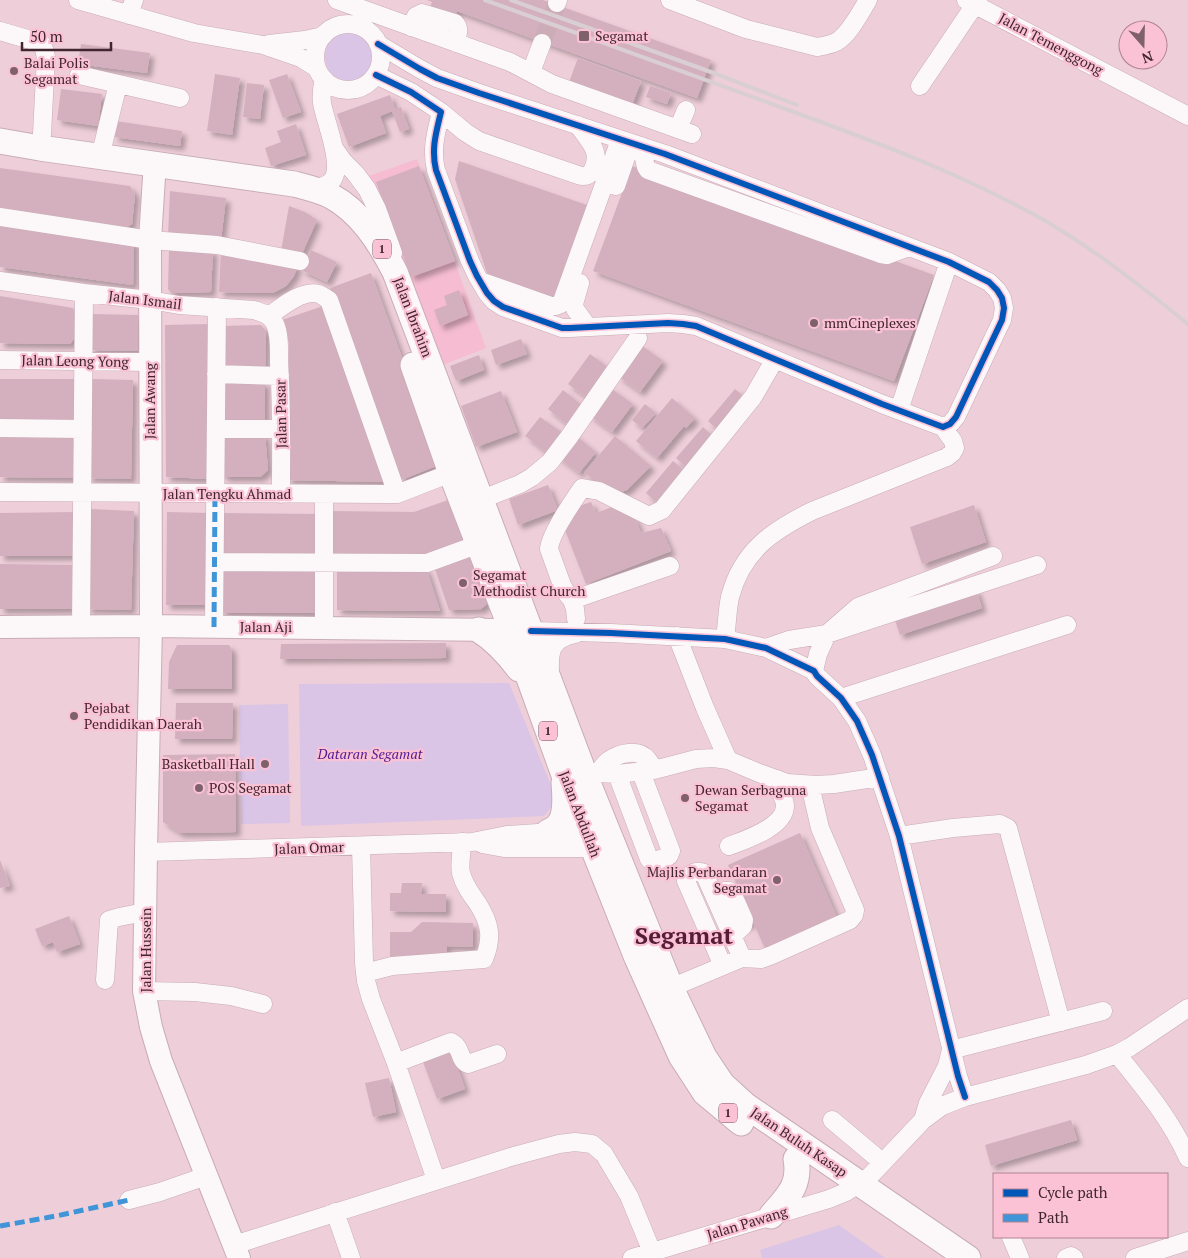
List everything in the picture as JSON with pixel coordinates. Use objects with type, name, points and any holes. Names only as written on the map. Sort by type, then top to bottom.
[{"type":"highway","name":"Jalan Ibrahim","points":[[0,141],[294,184],[329,195],[359,217],[386,254],[395,272],[441,391],[480,500],[521,631]]},
{"type":"highway","name":"Jalan Ibrahim","points":[[0,154],[60,165],[296,197],[321,208],[346,227],[358,239],[376,269],[479,544],[521,631]]},
{"type":"highway","points":[[479,630],[500,645],[518,668],[543,690]]},
{"type":"highway","name":"Jalan Abdullah","points":[[521,631],[543,690],[583,775],[600,839],[662,991]]},
{"type":"highway","points":[[548,832],[558,824],[565,803],[583,775]]},
{"type":"highway","name":"Jalan Buluh Kasap","points":[[662,991],[681,1056],[705,1093],[734,1118],[796,1159],[853,1187],[968,1258]]},
{"type":"highway","name":"Jalan Buluh Kasap","points":[[662,991],[722,1084],[746,1105],[944,1258]]},
{"type":"highway","points":[[771,1216],[789,1194],[795,1183],[798,1172],[796,1159]]},
{"type":"main road","name":"Jalan Awang","points":[[151,626],[149,362],[150,240],[154,178]]},
{"type":"main road","name":"Jalan Aji","points":[[0,627],[151,626],[521,631]]},
{"type":"main road","name":"Jalan Hussein","points":[[151,626],[144,991],[151,1027],[161,1061],[236,1251]]},
{"type":"street","points":[[78,0],[132,8],[194,33],[263,45],[301,58],[320,74],[333,86],[344,90],[351,90],[366,85],[376,75],[380,65],[381,54],[378,44],[366,30],[348,24],[338,26],[323,36],[317,46],[315,57],[320,74],[322,103],[334,148],[336,173],[329,184],[313,189]]},
{"type":"street","points":[[337,0],[510,62],[552,84],[685,131],[686,110]]},
{"type":"street","points":[[670,0],[746,29],[816,47],[838,41],[847,32],[868,0]]},
{"type":"street","points":[[920,86],[973,2]]},
{"type":"street","name":"Jalan Temenggong","points":[[973,2],[1188,116]]},
{"type":"street","points":[[0,32],[41,43],[44,49],[46,57],[40,148]]},
{"type":"street","points":[[263,45],[323,36]]},
{"type":"street","points":[[531,72],[542,43]]},
{"type":"street","points":[[378,44],[437,78],[665,154],[949,262],[989,282],[1002,298],[1004,308],[1002,320],[956,417],[950,424],[944,427]]},
{"type":"street","points":[[79,75],[180,98]]},
{"type":"street","points":[[376,75],[411,92],[479,141],[578,175],[586,176],[590,174],[596,163],[596,155],[594,148],[578,125]]},
{"type":"street","points":[[100,157],[118,84]]},
{"type":"street","points":[[327,118],[344,90]]},
{"type":"street","points":[[441,112],[433,149],[435,165],[470,261],[494,302],[562,328],[640,324],[684,324],[696,326],[898,410],[944,427],[953,442],[955,448],[947,457],[812,511],[790,522],[759,546],[739,572],[730,598],[725,640]]},
{"type":"street","points":[[480,281],[551,306],[561,304],[630,143]]},
{"type":"street","points":[[588,327],[576,309],[574,300],[630,143]]},
{"type":"street","points":[[334,148],[372,197],[391,246],[396,264],[395,272]]},
{"type":"street","points":[[0,217],[95,230],[150,240],[217,245],[300,261]]},
{"type":"street","points":[[898,410],[949,262]]},
{"type":"street","name":"Jalan Ismail","points":[[0,282],[179,305],[254,310],[269,316]]},
{"type":"street","points":[[82,626],[84,294]]},
{"type":"street","points":[[269,316],[303,295],[320,294],[328,300],[396,494]]},
{"type":"street","points":[[214,627],[217,307]]},
{"type":"street","name":"Jalan Pasar","points":[[269,316],[276,326],[278,334],[282,494]]},
{"type":"street","points":[[480,500],[520,484],[550,462],[638,338]]},
{"type":"street","points":[[578,626],[572,600],[562,584],[551,556],[549,545],[556,529],[582,488],[599,491],[649,516],[662,510],[753,397],[774,359]]},
{"type":"street","name":"Jalan Leong Yong","points":[[0,360],[149,362]]},
{"type":"street","points":[[216,374],[280,376]]},
{"type":"street","points":[[0,428],[83,429]]},
{"type":"street","points":[[216,429],[281,429]]},
{"type":"street","name":"Jalan Tengku Ahmad","points":[[0,492],[396,494],[451,473]]},
{"type":"street","points":[[324,494],[324,628]]},
{"type":"street","points":[[215,562],[427,563],[479,544]]},
{"type":"street","points":[[814,671],[818,654],[827,634],[858,608],[993,556]]},
{"type":"street","points":[[766,648],[789,640],[827,634],[1038,565]]},
{"type":"street","points":[[572,600],[670,566]]},
{"type":"street","points":[[841,698],[914,676],[1067,625]]},
{"type":"street","points":[[543,690],[554,643],[569,635],[578,626]]},
{"type":"street","points":[[521,631],[578,626],[725,640],[766,648],[814,671],[841,698],[864,736],[880,777],[899,836],[959,1099]]},
{"type":"street","points":[[677,636],[728,760]]},
{"type":"street","points":[[583,775],[622,754],[641,754],[648,759],[648,771],[671,851],[669,856],[655,861],[649,859],[616,774]]},
{"type":"street","points":[[583,775],[648,771],[696,759],[714,758],[728,760],[787,783],[810,785],[834,784],[880,777]]},
{"type":"street","points":[[729,846],[767,830],[783,814],[785,808],[784,800],[778,789],[777,779]]},
{"type":"street","points":[[662,991],[742,958],[761,959],[772,955],[850,920],[855,910],[820,828],[810,785]]},
{"type":"street","points":[[899,836],[953,828],[1000,824],[1008,828],[1061,1022]]},
{"type":"street","name":"Jalan Omar","points":[[146,852],[467,842],[507,835],[548,832],[600,839]]},
{"type":"street","name":"Jalan Omar","points":[[467,842],[504,848],[600,839]]},
{"type":"street","points":[[365,974],[392,966],[484,959],[487,951],[489,929],[486,919],[468,890],[461,872],[467,842]]},
{"type":"street","points":[[360,846],[365,974],[371,999],[396,1063],[436,1180]]},
{"type":"street","points":[[723,966],[686,881],[693,872],[699,871],[704,873],[742,958]]},
{"type":"street","points":[[105,980],[109,920],[145,912]]},
{"type":"street","points":[[144,991],[196,992],[231,996],[263,1004]]},
{"type":"street","points":[[853,1187],[869,1177],[923,1120],[942,1106],[959,1099],[1086,1066],[1117,1054],[1188,1008]]},
{"type":"street","points":[[923,1120],[928,1103],[949,1058],[1061,1022],[1103,1011]]},
{"type":"street","points":[[396,1063],[452,1042],[459,1048],[463,1060],[468,1064],[497,1054]]},
{"type":"street","points":[[1117,1054],[1160,1110],[1183,1146],[1188,1158]]},
{"type":"street","points":[[832,1120],[882,1162]]},
{"type":"street","points":[[236,1251],[335,1212],[559,1144],[575,1142],[592,1144],[604,1154],[629,1196],[652,1252]]},
{"type":"street","points":[[129,1200],[160,1192],[206,1176]]},
{"type":"street","name":"Jalan Pawang","points":[[632,1258],[829,1198],[853,1187]]},
{"type":"street","points":[[335,1212],[351,1258]]},
{"type":"street","points":[[1011,1238],[1020,1258]]},
{"type":"street","points":[[1135,1258],[1188,1241]]},
{"type":"street","points":[[1066,1258],[1071,1256],[1074,1258]]},
{"type":"shaded area","points":[[417,159],[486,348],[440,366],[369,176]]},
{"type":"green space","points":[[344,33],[354,33],[363,37],[369,43],[372,48],[372,66],[363,77],[354,81],[344,81],[335,77],[329,71],[325,62],[325,52],[329,43],[335,37]]},
{"type":"green space","name":"Dataran Segamat","points":[[509,683],[557,800],[544,816],[301,826],[299,684]]},
{"type":"green space","name":"Basketball Hall","points":[[288,704],[290,823],[241,824],[239,705]]},
{"type":"green space","points":[[839,1225],[885,1258],[762,1258],[760,1250]]},
{"type":"building","name":"Segamat","points":[[427,0],[543,0],[711,60],[697,98],[457,11],[449,32],[424,23],[432,2]]},
{"type":"building","points":[[81,44],[150,53],[147,73],[78,64]]},
{"type":"building","points":[[578,58],[641,81],[632,105],[569,82]]},
{"type":"building","points":[[215,74],[240,78],[232,135],[207,131]]},
{"type":"building","points":[[287,74],[301,112],[283,118],[269,80]]},
{"type":"building","points":[[247,83],[264,85],[260,119],[243,117]]},
{"type":"building","points":[[650,86],[671,93],[667,104],[646,97]]},
{"type":"building","points":[[61,89],[102,94],[98,126],[57,120]]},
{"type":"building","points":[[390,95],[395,109],[401,107],[409,129],[400,132],[392,111],[380,116],[386,133],[349,147],[337,114]]},
{"type":"building","points":[[116,121],[182,131],[180,146],[114,137]]},
{"type":"building","points":[[296,124],[306,155],[271,166],[265,148],[281,142],[277,131]]},
{"type":"building","points":[[459,161],[590,206],[557,300],[488,276],[455,179]]},
{"type":"building","points":[[419,166],[455,261],[411,277],[376,182]]},
{"type":"building","points":[[632,166],[934,275],[894,381],[593,271]]},
{"type":"building","points":[[0,168],[130,186],[135,194],[132,224],[122,230],[0,213]]},
{"type":"building","points":[[170,191],[226,198],[221,240],[168,236]]},
{"type":"building","points":[[289,206],[305,212],[317,220],[301,256],[281,251]]},
{"type":"building","points":[[0,221],[134,241],[133,285],[0,267]]},
{"type":"building","points":[[169,249],[213,250],[211,292],[171,293],[168,289]]},
{"type":"building","points":[[221,250],[298,265],[294,276],[286,286],[273,293],[219,292]]},
{"type":"building","points":[[311,250],[337,262],[327,282],[301,270]]},
{"type":"building","points":[[371,273],[439,459],[436,466],[401,480],[330,288]]},
{"type":"building","points":[[459,290],[468,315],[440,326],[434,310],[447,305],[444,296]]},
{"type":"building","points":[[0,296],[73,308],[76,315],[76,336],[70,344],[0,343]]},
{"type":"building","points":[[323,306],[380,467],[383,482],[287,480],[289,343],[282,320]]},
{"type":"building","points":[[90,314],[138,315],[138,351],[90,350]]},
{"type":"building","points":[[211,324],[211,479],[166,477],[165,325]]},
{"type":"building","points":[[261,325],[266,331],[265,370],[222,370],[222,326]]},
{"type":"building","points":[[521,339],[527,354],[496,365],[491,350]]},
{"type":"building","points":[[641,345],[663,361],[640,392],[618,376]]},
{"type":"building","points":[[590,354],[612,370],[590,400],[568,384]]},
{"type":"building","points":[[479,355],[484,370],[456,381],[450,366]]},
{"type":"building","points":[[0,379],[79,379],[79,423],[0,423]]},
{"type":"building","points":[[91,379],[133,380],[131,479],[88,478]]},
{"type":"building","points":[[222,380],[265,382],[265,424],[221,424]]},
{"type":"building","points":[[609,387],[633,404],[612,432],[589,415]]},
{"type":"building","points":[[735,389],[747,399],[719,431],[708,421]]},
{"type":"building","points":[[563,390],[584,407],[569,426],[548,409]]},
{"type":"building","points":[[501,391],[517,432],[476,447],[461,406]]},
{"type":"building","points":[[672,398],[695,418],[686,428],[684,426],[657,458],[636,441]]},
{"type":"building","points":[[645,404],[656,413],[642,428],[632,420]]},
{"type":"building","points":[[540,417],[567,436],[552,456],[525,436]]},
{"type":"building","points":[[703,427],[714,437],[687,468],[676,458]]},
{"type":"building","points":[[79,433],[79,478],[0,477],[0,434]]},
{"type":"building","points":[[221,434],[265,434],[268,470],[260,477],[225,477],[219,470]]},
{"type":"building","points":[[574,434],[596,452],[579,473],[557,456]]},
{"type":"building","points":[[615,436],[651,466],[627,490],[618,493],[584,473]]},
{"type":"building","points":[[673,461],[685,471],[657,503],[646,493]]},
{"type":"building","points":[[548,485],[558,510],[518,525],[509,499]]},
{"type":"building","points":[[448,500],[456,503],[469,539],[419,558],[329,556],[328,511],[414,512]]},
{"type":"building","points":[[591,502],[596,513],[612,507],[635,518],[641,533],[661,528],[671,551],[586,584],[563,525],[573,508]]},
{"type":"building","points":[[974,505],[986,542],[922,564],[910,527]]},
{"type":"building","points":[[90,509],[134,511],[131,610],[87,609]]},
{"type":"building","points":[[76,512],[76,556],[0,556],[0,513]]},
{"type":"building","points":[[167,512],[210,513],[209,605],[166,605]]},
{"type":"building","points":[[223,513],[320,514],[320,559],[222,559]]},
{"type":"building","name":"Segamat Methodist Church","points":[[474,552],[491,600],[481,609],[449,610],[434,566]]},
{"type":"building","points":[[0,564],[77,565],[76,609],[0,609]]},
{"type":"building","points":[[222,568],[319,568],[319,613],[221,613]]},
{"type":"building","points":[[337,568],[426,568],[440,611],[337,610]]},
{"type":"building","points":[[976,589],[982,608],[900,635],[894,617]]},
{"type":"building","points":[[446,643],[446,658],[280,659],[281,644]]},
{"type":"building","points":[[177,645],[229,645],[232,650],[232,689],[168,689],[169,662]]},
{"type":"building","points":[[176,703],[233,703],[232,739],[175,739]]},
{"type":"building","name":"POS Segamat","points":[[235,754],[236,832],[180,833],[163,822],[163,755]]},
{"type":"building","name":"Majlis Perbandaran Segamat","points":[[800,833],[839,922],[767,953],[753,922],[739,928],[741,894],[728,865]]},
{"type":"building","points":[[0,860],[10,886],[0,888]]},
{"type":"building","points":[[402,883],[422,883],[421,894],[446,894],[446,912],[390,911],[390,893],[401,893]]},
{"type":"building","points":[[69,916],[80,944],[57,952],[53,942],[42,946],[35,929]]},
{"type":"building","points":[[422,922],[473,923],[473,947],[447,946],[447,958],[390,957],[390,932],[411,932]]},
{"type":"building","points":[[452,1052],[465,1089],[437,1099],[423,1062]]},
{"type":"building","points":[[389,1078],[396,1112],[373,1117],[365,1083]]},
{"type":"building","points":[[1071,1120],[1077,1140],[991,1166],[985,1145]]},
{"type":"tunnel","points":[[542,43],[557,3]]},
{"type":"railway","points":[[485,0],[855,135],[950,173],[1042,219],[1099,255],[1188,324]]},
{"type":"railway","points":[[511,0],[797,105]]},
{"type":"marked path","points":[[214,627],[215,493]]},
{"type":"marked path","points":[[0,1226],[129,1200]]},
{"type":"cycle path","points":[[376,75],[411,92],[441,112],[434,148],[436,170],[477,276],[487,293],[503,307],[562,328],[668,323],[696,326],[882,404],[943,427],[950,424],[956,417],[1002,320],[1004,308],[1002,298],[989,282],[949,262],[665,154],[437,78],[378,44]]},
{"type":"cycle path","points":[[531,631],[725,639],[766,648],[814,671],[841,698],[857,721],[872,755],[899,836],[958,1076],[965,1097]]},
{"type":"place","name":"Segamat","points":[[584,36]]},
{"type":"place","name":"Balai Polis Segamat","points":[[14,71]]},
{"type":"place","name":"mmCineplexes","points":[[814,323]]},
{"type":"place","name":"Segamat Methodist Church","points":[[463,583]]},
{"type":"place","name":"Pejabat Pendidikan Daerah","points":[[74,716]]},
{"type":"place","name":"Basketball Hall","points":[[265,764]]},
{"type":"place","name":"POS Segamat","points":[[199,788]]},
{"type":"place","name":"Dewan Serbaguna Segamat","points":[[685,798]]},
{"type":"place","name":"Majlis Perbandaran Segamat","points":[[777,880]]},
{"type":"district","name":"Segamat","points":[[684,936]]}]
